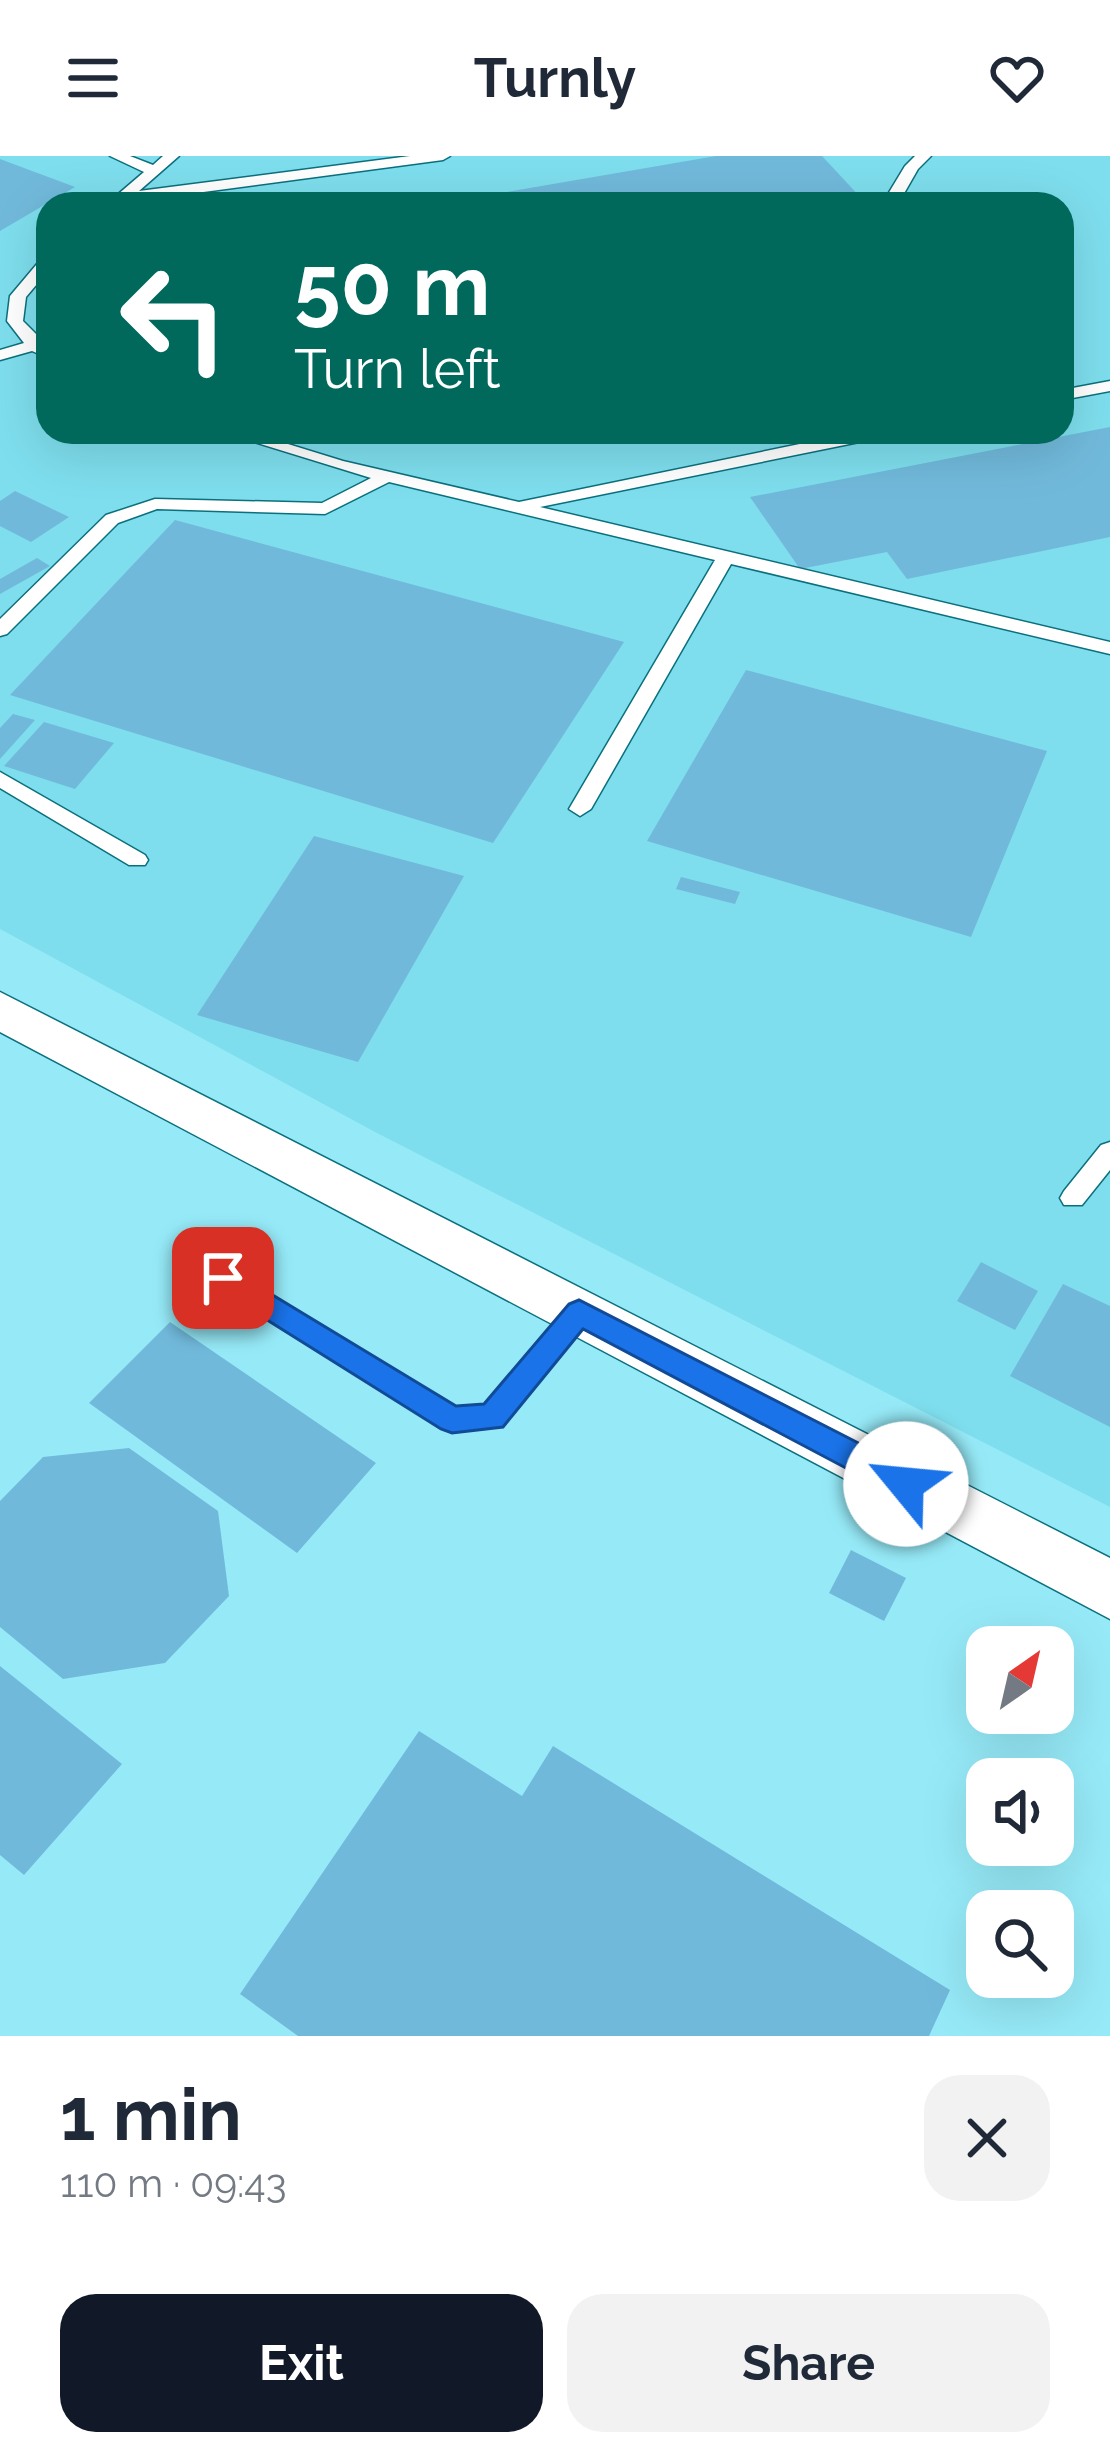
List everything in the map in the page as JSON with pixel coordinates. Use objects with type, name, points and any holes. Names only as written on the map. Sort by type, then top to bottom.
[{"type":"street","points":[[0,1010],[1110,1590]]},
{"type":"lane","points":[[117,156],[155,171]]},
{"type":"lane","points":[[130,192],[172,156]]},
{"type":"lane","points":[[184,192],[443,156]]},
{"type":"lane","points":[[897,192],[924,156]]},
{"type":"lane","points":[[36,274],[18,296],[15,321],[36,344]]},
{"type":"lane","points":[[0,356],[36,350]]},
{"type":"lane","points":[[1074,393],[1110,386]]},
{"type":"lane","points":[[274,444],[388,476],[1110,648]]},
{"type":"lane","points":[[518,507],[825,444]]},
{"type":"lane","points":[[0,630],[112,519],[155,504],[325,509],[388,476]]},
{"type":"lane","points":[[580,809],[726,557]]},
{"type":"lane","points":[[0,779],[137,860]]},
{"type":"lane","points":[[1073,1198],[1110,1152]]},
{"type":"lane","points":[[223,1278],[452,1420],[470,1422],[492,1418],[579,1313]]},
{"type":"shaded area","points":[[0,156],[1110,156],[1110,1507],[375,1132],[0,929]]},
{"type":"building","points":[[716,156],[822,156],[855,192],[507,192]]},
{"type":"building","points":[[0,159],[75,187],[66,192],[36,192],[36,210],[0,231]]},
{"type":"building","points":[[1110,427],[1110,537],[907,579],[887,552],[800,569],[750,497],[1023,444],[1074,444],[1074,434]]},
{"type":"building","points":[[15,491],[69,517],[31,542],[0,526],[0,501]]},
{"type":"building","points":[[175,520],[624,642],[493,843],[10,695]]},
{"type":"building","points":[[37,558],[50,566],[0,594],[0,579]]},
{"type":"building","points":[[746,670],[1047,751],[971,937],[647,841]]},
{"type":"building","points":[[13,714],[35,720],[0,759],[0,728]]},
{"type":"building","points":[[44,722],[114,743],[75,789],[4,766]]},
{"type":"building","points":[[314,836],[464,876],[358,1062],[197,1015]]},
{"type":"building","points":[[681,877],[740,892],[735,904],[676,889]]},
{"type":"building","points":[[981,1262],[1038,1291],[1015,1330],[957,1301]]},
{"type":"building","points":[[1063,1284],[1110,1306],[1110,1427],[1010,1376]]},
{"type":"building","points":[[170,1322],[376,1463],[297,1553],[89,1403]]},
{"type":"building","points":[[129,1448],[218,1511],[229,1596],[165,1663],[63,1679],[0,1627],[0,1501],[43,1457]]},
{"type":"building","points":[[851,1550],[906,1578],[884,1621],[829,1593]]},
{"type":"building","points":[[0,1666],[122,1764],[24,1875],[0,1855]]},
{"type":"building","points":[[419,1731],[522,1796],[553,1746],[950,1990],[929,2036],[298,2036],[240,1994]]},
{"type":"route","points":[[223,1278],[452,1420],[492,1418],[579,1313],[906,1484]]}]
